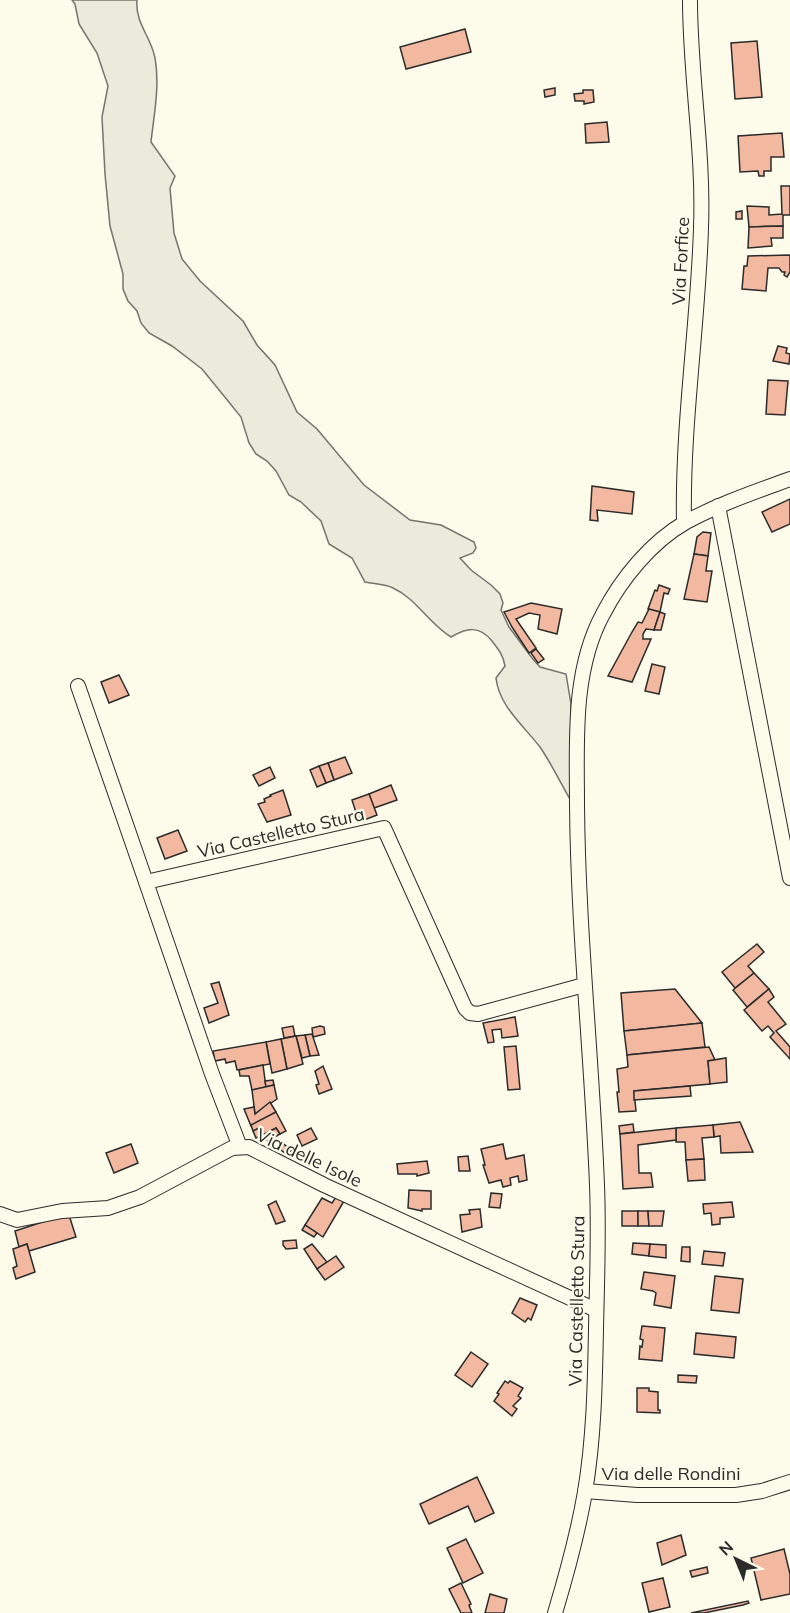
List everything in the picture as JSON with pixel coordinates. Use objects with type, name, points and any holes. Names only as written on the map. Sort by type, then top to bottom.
[{"type":"street","name":"Via Forfice","points":[[684,524],[683,474],[701,227],[701,179],[690,0]]},
{"type":"street","name":"Via Castelletto Stura","points":[[555,1613],[569,1565],[585,1491],[591,1446],[596,1310],[597,1186],[578,854],[577,775],[579,704],[583,672],[591,642],[602,615],[620,586],[652,548],[684,524],[718,506],[790,479]]},
{"type":"street","points":[[718,506],[790,878]]},
{"type":"street","points":[[78,686],[212,1074],[240,1147]]},
{"type":"street","name":"Via Castelletto Stura","points":[[146,882],[384,828],[465,1008],[470,1013],[478,1014],[584,985]]},
{"type":"street","name":"Via delle Isole","points":[[0,1218],[17,1220],[62,1211],[108,1209],[140,1197],[232,1148],[249,1147],[324,1185],[596,1310]]},
{"type":"street","name":"Via delle Rondini","points":[[585,1491],[637,1495],[736,1495],[762,1491],[790,1482]]},
{"type":"shaded area","points":[[72,0],[137,0],[138,16],[153,50],[156,68],[156,100],[151,142],[175,176],[170,188],[174,233],[182,259],[200,281],[243,321],[257,345],[275,365],[297,412],[317,429],[364,485],[410,520],[441,525],[474,542],[476,548],[473,553],[460,558],[500,594],[503,603],[501,610],[509,627],[540,667],[566,674],[571,704],[570,799],[540,747],[502,698],[496,678],[505,666],[492,641],[478,630],[468,630],[451,637],[409,598],[393,588],[365,582],[352,558],[329,544],[321,521],[301,502],[289,495],[276,471],[256,454],[249,443],[241,417],[202,369],[172,346],[149,333],[141,323],[137,311],[128,301],[123,289],[123,274],[110,226],[102,117],[108,86],[97,53],[79,24]]},
{"type":"building","points":[[465,29],[471,52],[406,69],[400,47]]},
{"type":"building","points":[[757,41],[762,97],[735,99],[731,43]]},
{"type":"building","points":[[555,88],[555,95],[545,97],[544,90]]},
{"type":"building","points":[[583,90],[593,90],[594,102],[584,104],[584,101],[575,101],[574,94],[583,93]]},
{"type":"building","points":[[607,122],[609,142],[586,143],[585,124]]},
{"type":"building","points":[[782,133],[784,157],[771,157],[771,171],[764,171],[764,176],[759,176],[758,171],[740,172],[738,136]]},
{"type":"building","points":[[781,186],[790,186],[790,215],[783,215],[783,226],[749,227],[747,206],[769,207],[769,215],[782,214]]},
{"type":"building","points":[[742,211],[742,219],[736,219],[736,212]]},
{"type":"building","points":[[783,226],[783,238],[771,238],[772,246],[748,248],[749,227]]},
{"type":"building","points":[[790,255],[790,272],[787,277],[784,275],[785,272],[779,268],[768,268],[766,291],[742,289],[744,266],[747,266],[748,256]]},
{"type":"building","points":[[778,346],[787,348],[786,353],[790,354],[789,364],[773,361]]},
{"type":"building","points":[[768,380],[788,381],[785,415],[766,414]]},
{"type":"building","points":[[592,486],[634,492],[632,514],[597,510],[598,521],[590,520]]},
{"type":"building","points":[[790,499],[790,524],[772,532],[762,512]]},
{"type":"building","points":[[703,532],[711,533],[708,556],[694,554],[697,537]]},
{"type":"building","points":[[694,554],[708,556],[706,571],[712,571],[707,602],[684,599]]},
{"type":"building","points":[[659,585],[670,589],[668,594],[664,593],[660,612],[648,609]]},
{"type":"building","points":[[531,603],[562,609],[557,634],[538,629],[540,615],[529,613],[516,619],[536,648],[529,653],[504,612]]},
{"type":"building","points":[[649,609],[660,612],[654,630],[646,629],[643,634],[643,639],[651,639],[632,682],[608,676],[638,622],[642,623]]},
{"type":"building","points":[[660,612],[665,614],[661,630],[654,630]]},
{"type":"building","points":[[536,649],[544,659],[538,663],[531,653]]},
{"type":"building","points":[[652,664],[665,667],[659,694],[645,691]]},
{"type":"building","points":[[119,675],[129,695],[109,703],[101,682]]},
{"type":"building","points":[[345,757],[352,773],[334,780],[328,763]]},
{"type":"building","points":[[328,763],[334,780],[326,783],[319,766]]},
{"type":"building","points":[[319,766],[326,783],[317,787],[310,770]]},
{"type":"building","points":[[270,767],[275,778],[259,786],[253,775]]},
{"type":"building","points":[[391,785],[397,800],[374,808],[369,794]]},
{"type":"building","points":[[283,790],[291,815],[267,822],[258,804],[265,802],[264,799],[270,795]]},
{"type":"building","points":[[369,794],[377,815],[359,822],[352,800]]},
{"type":"building","points":[[178,830],[187,851],[165,859],[157,838]]},
{"type":"building","points":[[757,944],[764,952],[748,966],[754,973],[735,988],[722,972]]},
{"type":"building","points":[[754,973],[769,989],[747,1007],[733,990]]},
{"type":"building","points":[[219,982],[229,1015],[209,1023],[204,1008],[218,1003],[211,984]]},
{"type":"building","points":[[675,989],[702,1023],[624,1031],[621,993]]},
{"type":"building","points":[[769,989],[774,997],[768,1002],[786,1024],[776,1031],[790,1047],[790,1059],[770,1037],[774,1033],[768,1026],[762,1031],[744,1010]]},
{"type":"building","points":[[515,1017],[518,1036],[502,1038],[501,1029],[492,1030],[494,1042],[488,1043],[483,1023]]},
{"type":"building","points":[[702,1023],[705,1047],[627,1055],[624,1031]]},
{"type":"building","points":[[293,1026],[295,1036],[284,1038],[282,1028]]},
{"type":"building","points":[[324,1027],[325,1034],[313,1037],[312,1028]]},
{"type":"building","points":[[312,1034],[319,1055],[310,1056],[305,1035]]},
{"type":"building","points":[[305,1035],[310,1056],[302,1058],[296,1036]]},
{"type":"building","points":[[296,1036],[303,1064],[287,1069],[281,1039]]},
{"type":"building","points":[[281,1039],[287,1069],[272,1073],[266,1042]]},
{"type":"building","points":[[266,1042],[270,1064],[237,1070],[235,1061],[226,1063],[225,1059],[215,1061],[213,1051]]},
{"type":"building","points":[[516,1046],[520,1089],[508,1090],[504,1047]]},
{"type":"building","points":[[709,1047],[715,1060],[708,1061],[710,1084],[634,1091],[636,1111],[619,1112],[617,1069],[628,1067],[627,1055]]},
{"type":"building","points":[[726,1058],[727,1082],[710,1084],[708,1061]]},
{"type":"building","points":[[263,1065],[266,1087],[252,1090],[249,1076],[240,1076],[239,1070]]},
{"type":"building","points":[[323,1066],[332,1089],[319,1094],[315,1071]]},
{"type":"building","points":[[273,1080],[274,1085],[266,1087],[265,1081]]},
{"type":"building","points":[[274,1085],[277,1099],[255,1114],[252,1090]]},
{"type":"building","points":[[690,1086],[691,1096],[634,1100],[634,1091]]},
{"type":"building","points":[[270,1102],[276,1112],[251,1126],[244,1109],[254,1107],[255,1114]]},
{"type":"building","points":[[276,1112],[286,1131],[280,1134],[276,1128],[263,1135],[259,1128],[253,1131],[251,1125]]},
{"type":"building","points":[[740,1122],[753,1152],[721,1153],[720,1136],[714,1137],[713,1125]]},
{"type":"building","points":[[633,1124],[634,1132],[620,1134],[619,1126]]},
{"type":"building","points":[[713,1125],[714,1137],[702,1138],[704,1159],[686,1160],[685,1142],[676,1142],[676,1128]]},
{"type":"building","points":[[259,1128],[263,1135],[256,1138],[253,1131]]},
{"type":"building","points":[[276,1128],[280,1134],[268,1141],[263,1135]]},
{"type":"building","points":[[311,1128],[317,1139],[302,1146],[297,1135]]},
{"type":"building","points":[[676,1128],[676,1140],[638,1145],[639,1173],[651,1173],[653,1187],[623,1189],[620,1134]]},
{"type":"building","points":[[131,1144],[138,1163],[114,1173],[106,1153]]},
{"type":"building","points":[[284,1144],[291,1151],[285,1153],[278,1148]]},
{"type":"building","points":[[503,1144],[506,1159],[524,1155],[527,1180],[519,1182],[518,1176],[510,1178],[511,1185],[503,1187],[501,1180],[489,1183],[481,1149]]},
{"type":"building","points":[[468,1156],[470,1171],[459,1171],[458,1157]]},
{"type":"building","points":[[704,1159],[705,1180],[688,1181],[686,1160]]},
{"type":"building","points":[[427,1161],[429,1173],[417,1176],[417,1174],[398,1174],[397,1164]]},
{"type":"building","points":[[409,1190],[431,1191],[431,1209],[422,1209],[422,1211],[408,1208]]},
{"type":"building","points":[[491,1193],[502,1194],[500,1208],[489,1207]]},
{"type":"building","points":[[336,1197],[344,1201],[323,1237],[305,1225],[322,1198],[332,1203]]},
{"type":"building","points":[[276,1201],[285,1221],[276,1224],[268,1205]]},
{"type":"building","points":[[732,1202],[734,1217],[720,1218],[720,1224],[712,1225],[711,1213],[704,1214],[703,1204]]},
{"type":"building","points":[[480,1209],[482,1227],[462,1232],[460,1215],[470,1214],[469,1210]]},
{"type":"building","points":[[622,1211],[638,1211],[638,1226],[622,1226]]},
{"type":"building","points":[[638,1211],[648,1211],[649,1226],[638,1226]]},
{"type":"building","points":[[648,1211],[664,1211],[662,1226],[649,1226]]},
{"type":"building","points":[[69,1215],[76,1237],[29,1251],[27,1244],[19,1247],[15,1231]]},
{"type":"building","points":[[305,1225],[317,1233],[314,1237],[302,1230]]},
{"type":"building","points":[[296,1240],[297,1248],[286,1249],[283,1245],[283,1241]]},
{"type":"building","points":[[633,1243],[650,1244],[649,1256],[632,1254]]},
{"type":"building","points":[[27,1244],[35,1272],[16,1279],[13,1268],[17,1266],[13,1249]]},
{"type":"building","points":[[312,1244],[327,1262],[317,1269],[304,1249]]},
{"type":"building","points":[[650,1244],[666,1245],[666,1258],[649,1256]]},
{"type":"building","points":[[682,1247],[690,1247],[690,1262],[681,1261]]},
{"type":"building","points":[[704,1251],[725,1253],[723,1266],[702,1264]]},
{"type":"building","points":[[336,1256],[344,1267],[325,1280],[317,1269]]},
{"type":"building","points":[[644,1272],[675,1276],[671,1308],[654,1305],[656,1293],[641,1289]]},
{"type":"building","points":[[715,1276],[743,1279],[739,1313],[711,1310]]},
{"type":"building","points":[[520,1298],[537,1305],[531,1320],[528,1318],[525,1322],[512,1313]]},
{"type":"building","points":[[642,1326],[665,1328],[662,1361],[639,1359],[643,1340],[640,1339]]},
{"type":"building","points":[[696,1333],[736,1337],[734,1358],[694,1354]]},
{"type":"building","points":[[471,1352],[488,1364],[472,1387],[455,1375]]},
{"type":"building","points":[[678,1375],[697,1376],[696,1383],[678,1382]]},
{"type":"building","points":[[505,1381],[508,1383],[510,1381],[523,1388],[518,1396],[521,1398],[513,1406],[517,1409],[512,1416],[494,1401]]},
{"type":"building","points":[[637,1388],[649,1388],[649,1391],[658,1392],[660,1413],[637,1412]]},
{"type":"building","points":[[477,1477],[494,1513],[475,1522],[468,1506],[429,1524],[420,1504]]},
{"type":"building","points":[[681,1535],[686,1555],[662,1565],[657,1543]]},
{"type":"building","points":[[466,1539],[483,1573],[463,1583],[447,1548]]},
{"type":"building","points":[[784,1549],[790,1574],[790,1594],[761,1600],[751,1558]]},
{"type":"building","points":[[707,1567],[708,1573],[692,1577],[690,1571]]},
{"type":"building","points":[[663,1578],[670,1607],[649,1612],[642,1583]]},
{"type":"building","points":[[461,1583],[471,1604],[469,1605],[472,1613],[461,1613],[449,1589]]},
{"type":"building","points":[[490,1594],[507,1599],[504,1613],[485,1613]]},
{"type":"building","points":[[748,1601],[749,1603],[743,1605],[704,1613],[691,1613]]}]
